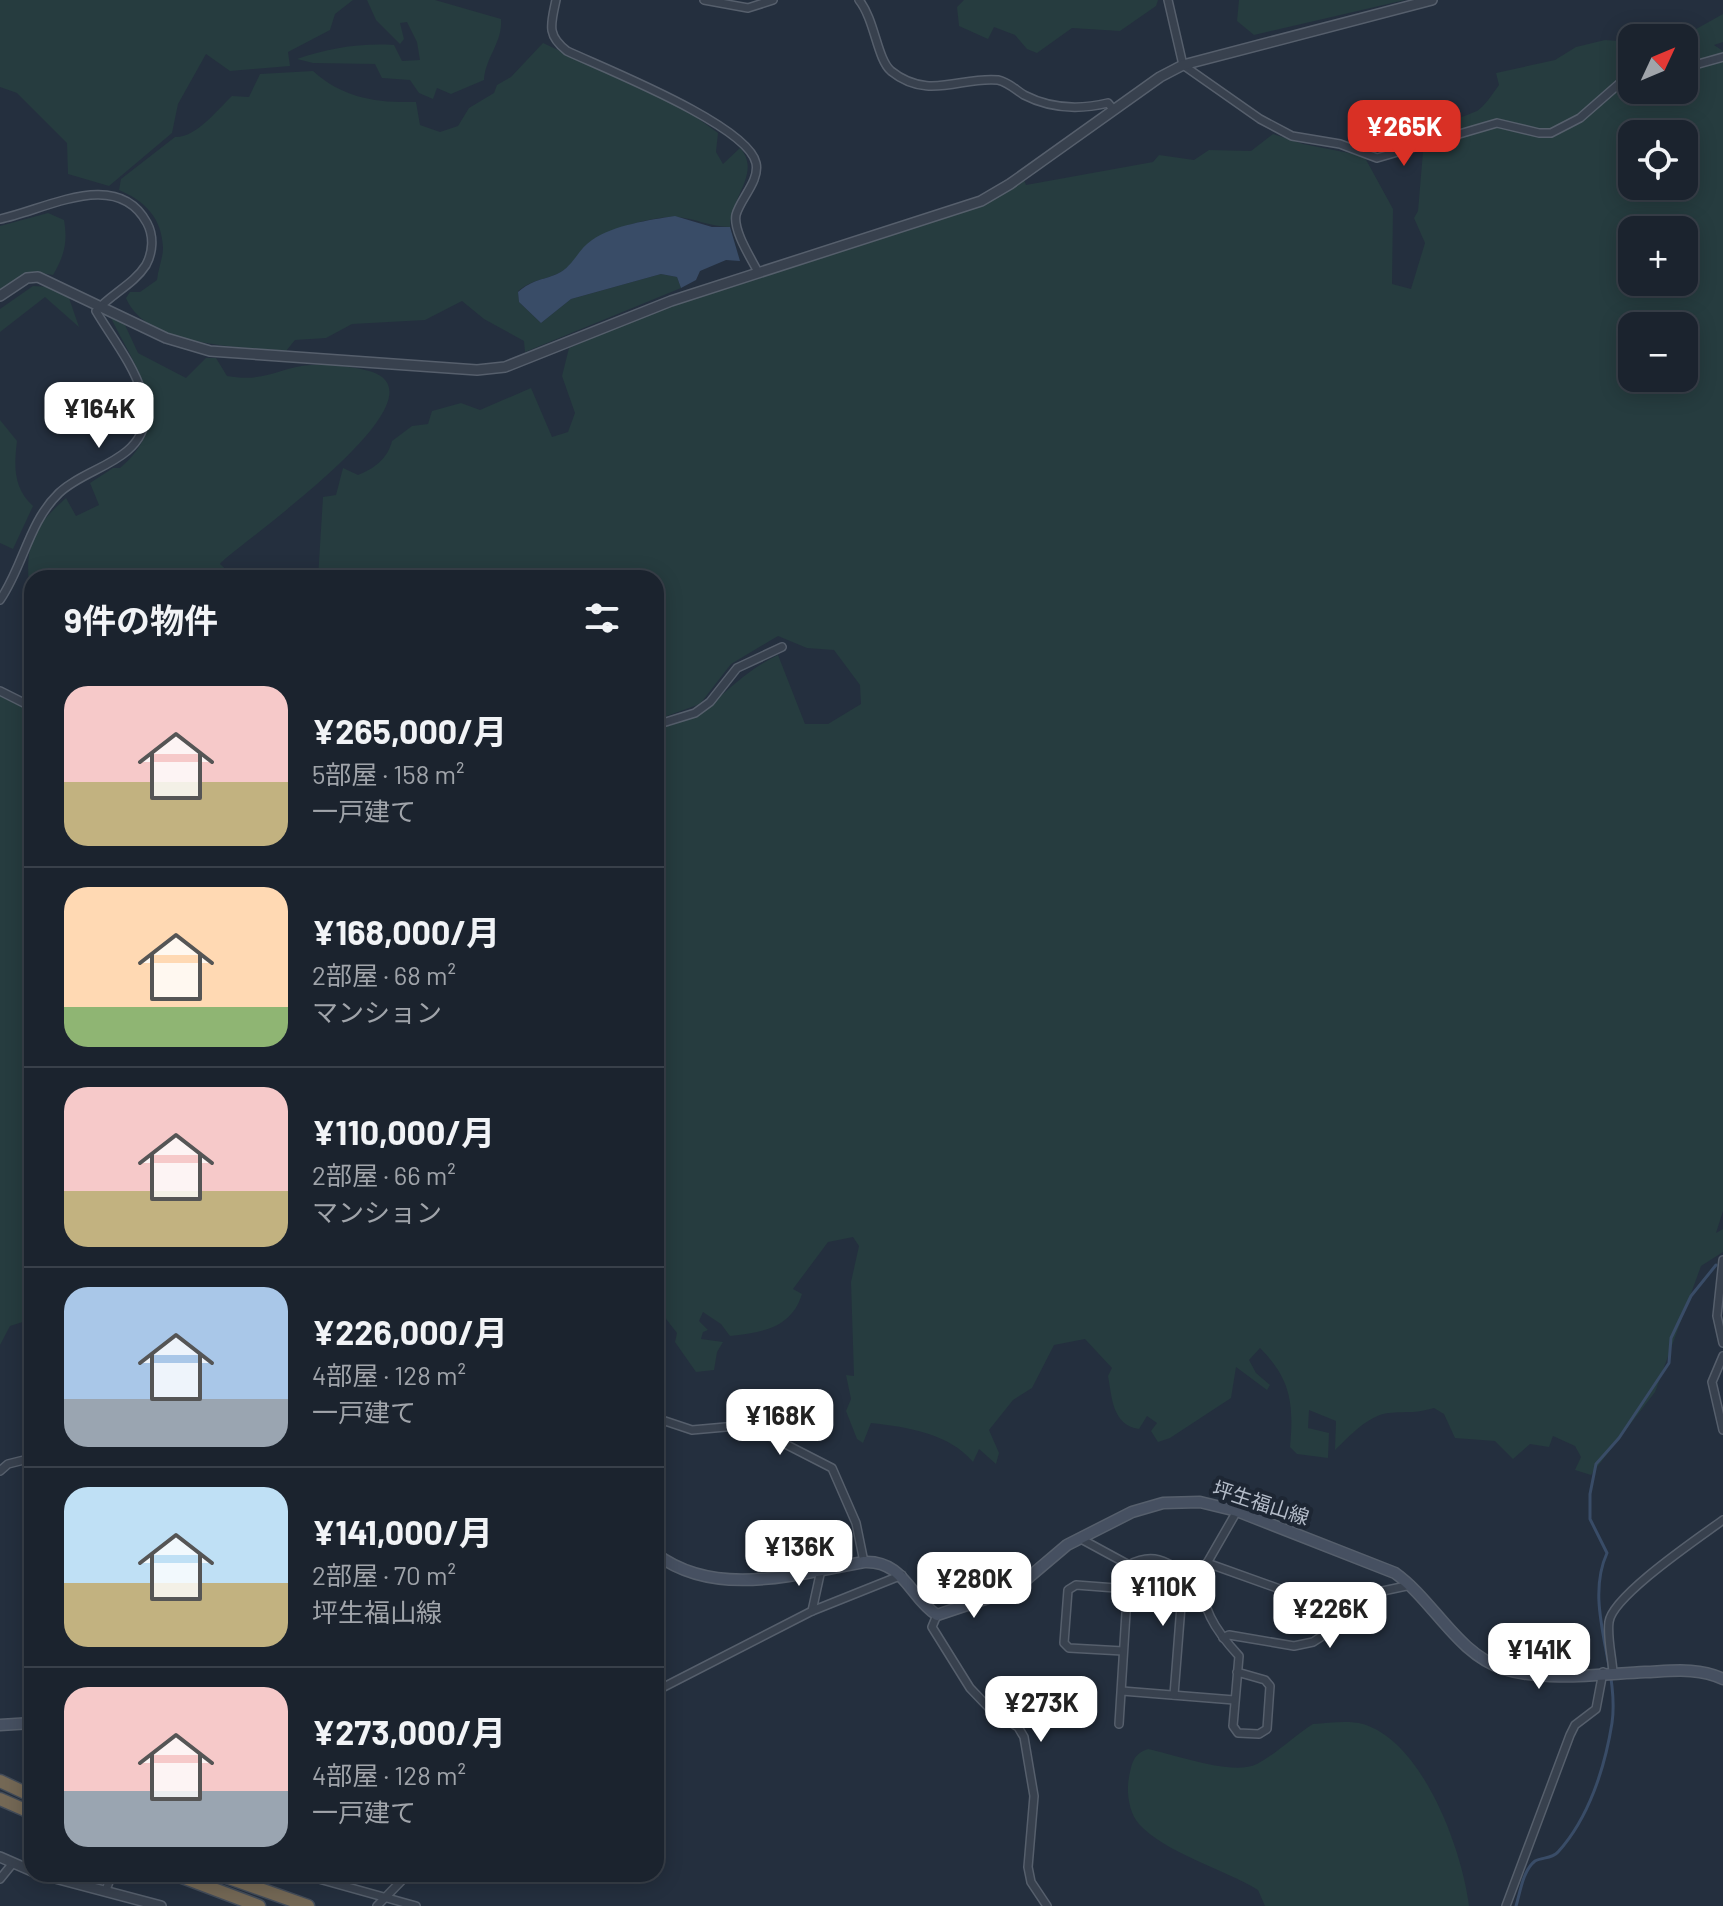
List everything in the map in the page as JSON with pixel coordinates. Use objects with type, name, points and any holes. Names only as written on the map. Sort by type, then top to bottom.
[{"type":"highway","points":[[3,1783],[24,1792]]},
{"type":"highway","points":[[0,1799],[24,1810]]},
{"type":"highway","points":[[195,1882],[259,1906]]},
{"type":"highway","points":[[240,1882],[308,1906]]},
{"type":"main road","name":"坪生福山線","points":[[937,1615],[1015,1589],[1052,1556],[1132,1512],[1163,1503],[1200,1502],[1237,1511],[1363,1560],[1411,1585],[1461,1641],[1502,1669],[1542,1674],[1697,1671],[1723,1679]]},
{"type":"main road","points":[[664,1559],[686,1573],[719,1580],[821,1570],[864,1562],[882,1563],[902,1575],[937,1615]]},
{"type":"main road","points":[[0,1725],[24,1724]]},
{"type":"street","points":[[556,0],[549,32],[553,41],[567,51],[711,120],[751,154],[756,163],[755,175],[736,215],[737,225],[758,272]]},
{"type":"street","points":[[704,0],[748,8],[773,0]]},
{"type":"street","points":[[859,0],[871,17],[887,68],[897,75],[931,86],[995,80],[1055,106],[1076,108],[1108,103],[1113,109]]},
{"type":"street","points":[[1168,0],[1183,65],[1260,119],[1292,136],[1340,144],[1377,158],[1497,123],[1551,133],[1580,118],[1618,85]]},
{"type":"street","points":[[0,296],[27,278],[38,277],[166,338],[210,351],[477,370],[505,367],[671,301],[981,201],[1010,184],[1113,109],[1183,65],[1432,0]]},
{"type":"street","points":[[1698,64],[1723,57]]},
{"type":"street","points":[[0,219],[95,194],[108,194],[131,205],[143,215],[151,230],[152,246],[140,272],[96,311],[144,397],[148,414],[143,432],[127,451],[61,491],[36,519],[0,600]]},
{"type":"street","points":[[664,723],[695,713],[710,702],[737,668],[782,647]]},
{"type":"street","points":[[0,691],[24,703]]},
{"type":"street","points":[[1723,1260],[1717,1316],[1723,1343]]},
{"type":"street","points":[[1723,1356],[1712,1382],[1723,1430]]},
{"type":"street","points":[[664,1421],[692,1430],[748,1425],[832,1468],[856,1523],[864,1562]]},
{"type":"street","points":[[0,1471],[8,1464],[24,1460]]},
{"type":"street","points":[[1174,1695],[1182,1593],[1198,1579],[1237,1511]]},
{"type":"street","points":[[1506,1906],[1570,1735],[1599,1703],[1608,1672],[1612,1612],[1657,1570],[1723,1520]]},
{"type":"street","points":[[1083,1540],[1129,1565]]},
{"type":"street","points":[[1129,1565],[1141,1558],[1157,1556],[1198,1579],[1210,1622],[1239,1656],[1237,1672],[1234,1700],[1233,1726],[1238,1733],[1259,1734],[1267,1729],[1270,1686],[1265,1680],[1237,1672]]},
{"type":"street","points":[[1207,1563],[1355,1616]]},
{"type":"street","points":[[1119,1724],[1129,1565]]},
{"type":"street","points":[[812,1611],[821,1570]]},
{"type":"street","points":[[664,1687],[812,1611],[902,1575]]},
{"type":"street","points":[[1123,1651],[1069,1648],[1064,1643],[1068,1590],[1076,1585],[1182,1593]]},
{"type":"street","points":[[1223,1638],[1229,1635],[1294,1646],[1313,1642],[1355,1616],[1378,1592],[1411,1585]]},
{"type":"street","points":[[937,1615],[932,1627],[970,1688],[992,1711],[1018,1727],[1024,1737],[1034,1796],[1028,1867],[1031,1882],[1047,1906]]},
{"type":"street","points":[[1122,1691],[1234,1700]]},
{"type":"street","points":[[0,1857],[24,1868]]},
{"type":"street","points":[[0,1879],[13,1863]]},
{"type":"street","points":[[73,1882],[161,1906]]},
{"type":"street","points":[[106,1890],[109,1882]]},
{"type":"street","points":[[323,1882],[379,1903],[416,1906]]},
{"type":"street","points":[[379,1903],[400,1882]]},
{"type":"green space","points":[[0,0],[353,0],[335,14],[330,30],[288,52],[290,66],[230,71],[206,54],[178,104],[172,133],[109,186],[68,174],[67,143],[17,93],[0,87]]},
{"type":"green space","points":[[367,0],[435,0],[501,19],[484,80],[451,94],[437,88],[433,99],[419,93],[410,80],[382,78],[375,64],[313,63],[297,59],[345,47],[394,45],[402,61],[420,60],[417,42],[407,22],[400,23],[404,39],[400,44],[376,20]]},
{"type":"green space","points":[[964,0],[1158,0],[1156,6],[1120,31],[1072,28],[1037,53],[1027,49],[1015,35],[994,27],[988,39],[959,26],[957,7]]},
{"type":"green space","points":[[1239,0],[1405,0],[1254,35],[1237,21]]},
{"type":"green space","points":[[1723,14],[1723,42],[1714,45],[1723,51],[1723,1211],[1716,1233],[1723,1229],[1723,1252],[1701,1266],[1655,1392],[1591,1475],[1575,1470],[1581,1457],[1575,1446],[1553,1436],[1549,1447],[1530,1444],[1513,1459],[1495,1441],[1455,1438],[1444,1414],[1434,1408],[1381,1415],[1360,1427],[1335,1450],[1336,1421],[1309,1410],[1308,1428],[1329,1433],[1328,1458],[1297,1454],[1290,1447],[1288,1393],[1278,1370],[1260,1348],[1249,1360],[1256,1373],[1270,1385],[1267,1390],[1236,1367],[1231,1398],[1170,1438],[1158,1442],[1151,1431],[1157,1423],[1147,1416],[1139,1429],[1123,1422],[1118,1416],[1108,1376],[1112,1368],[1085,1339],[1054,1345],[1032,1388],[1013,1400],[989,1430],[999,1453],[996,1464],[979,1449],[973,1462],[964,1452],[940,1438],[899,1427],[871,1423],[863,1443],[857,1439],[846,1411],[851,1399],[846,1375],[854,1376],[851,1282],[859,1246],[853,1237],[828,1242],[793,1289],[802,1294],[797,1306],[791,1315],[774,1327],[730,1336],[721,1324],[703,1312],[699,1321],[708,1330],[703,1332],[701,1339],[723,1342],[717,1352],[714,1370],[696,1372],[675,1342],[677,1333],[664,1316],[664,727],[707,707],[746,675],[778,655],[805,724],[828,724],[861,704],[860,685],[834,650],[807,648],[778,636],[731,664],[700,704],[664,717],[664,570],[318,570],[323,497],[336,495],[343,468],[358,475],[370,470],[384,458],[392,441],[412,426],[428,424],[432,411],[461,403],[480,410],[531,388],[552,437],[568,432],[575,413],[562,376],[569,348],[673,304],[976,205],[1024,180],[1026,185],[1153,162],[1159,155],[1194,160],[1209,150],[1251,151],[1273,134],[1303,144],[1364,156],[1393,209],[1392,284],[1411,289],[1425,243],[1414,218],[1418,211],[1424,140],[1442,125],[1480,109],[1499,85],[1496,73],[1555,60],[1576,47],[1605,40],[1618,41],[1618,104],[1698,104],[1698,28]]},
{"type":"green space","points":[[543,43],[685,109],[718,133],[716,152],[723,164],[740,148],[748,166],[730,227],[668,217],[616,229],[594,239],[562,271],[518,291],[519,302],[541,323],[571,299],[661,274],[677,277],[681,288],[525,352],[524,341],[484,319],[462,301],[425,320],[352,324],[326,338],[295,340],[286,351],[221,345],[174,335],[154,327],[137,314],[126,298],[130,292],[140,292],[157,280],[163,248],[155,219],[137,199],[119,190],[121,179],[175,137],[198,128],[232,96],[249,97],[260,74],[313,71],[336,87],[361,97],[416,102],[420,125],[440,132],[458,126],[469,108],[494,93],[497,85],[511,77]]},
{"type":"green space","points":[[48,213],[64,220],[66,236],[60,262],[53,275],[35,272],[0,292],[0,226]]},
{"type":"green space","points":[[33,286],[51,287],[68,295],[79,327],[45,297],[0,332],[0,309]]},
{"type":"green space","points":[[110,316],[125,325],[138,353],[186,378],[206,358],[216,358],[227,376],[240,378],[300,366],[331,365],[365,370],[388,384],[386,406],[366,436],[299,500],[220,564],[226,570],[28,570],[31,545],[43,522],[66,498],[76,516],[99,505],[90,483],[113,468],[120,468],[137,449],[147,431],[149,413],[147,394]]},
{"type":"green space","points":[[0,420],[17,441],[16,476],[22,492],[33,506],[13,549],[0,543]]},
{"type":"green space","points":[[242,568],[270,570],[240,570]]},
{"type":"green space","points":[[0,694],[24,707],[24,1322],[10,1326],[0,1345]]},
{"type":"green space","points":[[1313,1724],[1363,1724],[1384,1735],[1404,1752],[1421,1774],[1448,1828],[1469,1906],[1265,1906],[1258,1890],[1164,1844],[1139,1824],[1133,1814],[1128,1796],[1129,1777],[1134,1760],[1143,1751],[1148,1749],[1219,1766],[1246,1767],[1264,1760]]},
{"type":"water","points":[[675,216],[712,227],[730,227],[740,261],[726,260],[700,271],[696,280],[681,288],[677,277],[661,274],[571,299],[541,323],[519,302],[518,292],[533,282],[563,271],[587,244],[601,235],[632,224]]},
{"type":"waterway","points":[[1516,1906],[1522,1882],[1531,1865],[1558,1852],[1579,1824],[1600,1774],[1612,1723],[1611,1680],[1599,1594],[1607,1553],[1590,1519],[1590,1494],[1596,1464],[1619,1438],[1669,1363],[1671,1338],[1691,1296],[1716,1265]]}]
